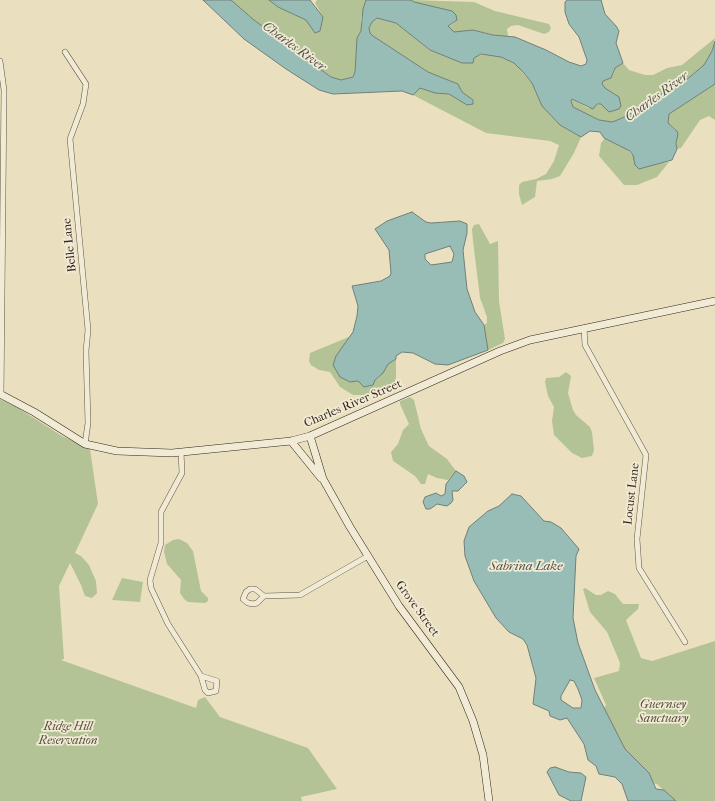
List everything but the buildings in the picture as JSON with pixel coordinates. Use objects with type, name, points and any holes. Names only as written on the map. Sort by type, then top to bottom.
[{"type":"street","name":"Belle Lane","points":[[65,52],[86,84],[83,104],[70,139],[88,330],[86,351],[88,423],[85,444]]},
{"type":"street","points":[[0,61],[4,90],[1,394]]},
{"type":"street","name":"Charles River Street","points":[[1,394],[34,412],[85,444],[116,451],[156,453],[181,452],[291,441],[310,436],[500,351],[530,340],[715,301]]},
{"type":"street","name":"Locust Lane","points":[[584,328],[585,345],[646,455],[637,539],[639,568],[685,642]]},
{"type":"street","name":"Grove Street","points":[[310,436],[323,479],[368,556],[399,606],[459,688],[473,721],[480,748],[489,801]]},
{"type":"street","points":[[291,441],[323,479]]},
{"type":"street","points":[[181,452],[182,473],[161,512],[161,544],[150,580],[168,624],[202,676]]},
{"type":"street","points":[[264,596],[300,595],[368,556]]},
{"type":"green space","points":[[231,0],[269,0],[278,7],[306,20],[320,31],[323,17],[315,3],[317,0],[366,0],[361,19],[361,31],[357,38],[355,72],[353,77],[341,80],[331,77],[254,20]]},
{"type":"green space","points":[[411,0],[474,2],[495,11],[549,24],[551,28],[549,32],[544,34],[518,25],[511,26],[507,29],[508,36],[504,37],[473,30],[454,32],[448,27],[455,22]]},
{"type":"green space","points":[[377,18],[396,23],[430,50],[462,63],[477,56],[486,54],[501,57],[514,63],[532,83],[542,106],[560,125],[581,137],[574,153],[560,176],[552,179],[537,181],[535,197],[522,205],[519,194],[519,185],[522,182],[536,179],[546,174],[554,161],[559,145],[550,141],[486,133],[413,95],[420,88],[449,94],[467,105],[474,102],[462,92],[458,84],[428,72],[373,36],[370,33],[369,28],[372,22]]},
{"type":"green space","points":[[715,38],[712,51],[704,65],[685,81],[643,103],[634,112],[620,119],[612,122],[599,120],[579,111],[571,105],[572,99],[588,108],[601,104],[607,110],[615,94],[601,84],[613,75],[615,68],[623,63],[629,70],[645,75],[653,75],[667,68],[682,65]]},
{"type":"green space","points":[[715,84],[715,120],[709,116],[700,120],[681,148],[677,149],[676,129],[668,123],[669,114]]},
{"type":"green space","points":[[605,138],[624,147],[633,155],[657,164],[669,162],[657,177],[637,185],[624,185],[599,156],[601,143]]},
{"type":"green space","points":[[479,224],[490,244],[498,241],[499,301],[505,339],[503,343],[488,350],[484,325],[487,323],[487,317],[480,298],[472,229],[474,225]]},
{"type":"green space","points":[[351,336],[336,356],[355,382],[358,381],[364,387],[379,377],[388,364],[396,359],[396,377],[393,388],[365,395],[353,395],[340,387],[330,372],[319,370],[311,365],[309,361],[310,353]]},
{"type":"green space","points":[[566,372],[571,376],[568,393],[573,410],[576,415],[590,427],[592,432],[594,450],[592,456],[582,458],[572,453],[554,435],[552,421],[554,407],[548,396],[545,382],[546,378],[559,377]]},
{"type":"green space","points":[[410,397],[414,400],[421,429],[429,446],[447,459],[456,471],[448,480],[437,478],[428,474],[425,484],[421,484],[415,476],[393,461],[391,452],[398,444],[403,430],[409,424],[400,401]]},
{"type":"green space","name":"Ridge Hill Reservation","points":[[0,399],[15,406],[62,436],[90,449],[98,504],[75,553],[81,556],[89,565],[96,581],[97,593],[92,598],[85,596],[70,563],[59,586],[64,659],[61,660],[196,708],[198,700],[205,697],[220,717],[308,748],[337,789],[301,797],[302,801],[0,801]]},
{"type":"green space","points":[[179,539],[187,543],[193,551],[201,591],[208,598],[208,601],[205,603],[188,602],[184,599],[180,593],[181,580],[167,564],[164,552],[165,545],[173,540]]},
{"type":"green space","points":[[122,578],[143,582],[140,602],[112,600]]},
{"type":"green space","name":"Guernsey Sanctuary","points":[[585,588],[596,595],[601,595],[608,591],[615,594],[623,604],[639,604],[638,609],[626,620],[641,658],[652,661],[715,641],[715,801],[675,801],[657,784],[650,783],[622,748],[603,710],[606,705],[594,678],[619,671],[620,663],[607,632],[590,612],[583,589]]},
{"type":"water","name":"Charles River","points":[[203,0],[231,0],[254,20],[331,77],[341,80],[353,77],[355,72],[357,38],[361,31],[363,9],[366,0],[411,0],[452,11],[456,15],[457,20],[448,26],[454,32],[473,30],[493,35],[515,37],[581,66],[586,64],[587,60],[579,37],[569,24],[565,12],[565,2],[567,0],[601,0],[605,14],[619,31],[616,43],[623,63],[615,68],[611,78],[603,81],[602,84],[605,88],[619,97],[621,106],[619,109],[609,112],[601,104],[597,104],[593,109],[572,99],[571,101],[573,107],[599,120],[612,122],[620,119],[634,112],[643,103],[685,81],[704,65],[712,51],[715,41],[715,84],[669,114],[668,123],[677,131],[678,134],[676,143],[677,149],[672,160],[639,169],[635,165],[633,155],[630,151],[604,138],[600,132],[590,131],[581,137],[560,125],[542,106],[532,83],[524,73],[514,63],[501,57],[481,54],[474,58],[473,63],[462,63],[430,50],[396,23],[377,18],[372,22],[369,28],[370,33],[373,36],[428,72],[458,84],[462,92],[473,100],[473,104],[467,105],[449,94],[435,93],[420,88],[413,95],[402,91],[333,94],[319,90],[244,39]]},
{"type":"water","points":[[269,0],[310,0],[323,17],[320,31],[315,33],[306,20],[278,7]]},
{"type":"water","points":[[412,212],[426,222],[460,221],[467,224],[467,233],[463,250],[467,289],[475,312],[484,325],[488,350],[448,365],[435,364],[413,353],[402,352],[396,356],[396,359],[388,364],[383,373],[375,380],[373,385],[364,387],[358,381],[350,382],[340,377],[333,365],[336,356],[353,332],[357,316],[358,306],[352,286],[381,281],[390,276],[389,250],[375,229],[387,221]],"holes":[[[450,246],[454,254],[452,262],[431,265],[425,259],[425,254]]]},
{"type":"water","points":[[456,471],[464,476],[467,482],[458,491],[452,491],[453,500],[451,503],[447,506],[437,504],[430,509],[426,509],[423,502],[425,497],[436,493],[441,496],[445,494],[446,484]]},
{"type":"water","name":"Sabrina Lake","points":[[512,494],[521,496],[544,521],[551,522],[561,528],[579,549],[576,556],[573,618],[578,643],[595,690],[625,749],[649,773],[656,789],[664,790],[676,801],[628,801],[622,784],[615,777],[599,774],[596,766],[588,760],[584,744],[567,718],[560,720],[550,716],[549,711],[533,704],[536,678],[527,645],[523,639],[509,632],[496,618],[474,581],[465,556],[464,541],[469,527],[488,511],[499,506]],"holes":[[[570,680],[574,681],[582,700],[581,708],[573,708],[561,700],[561,696]]]},
{"type":"water","points":[[555,767],[569,772],[581,773],[586,777],[581,801],[571,801],[559,795],[547,772],[550,768]]}]
